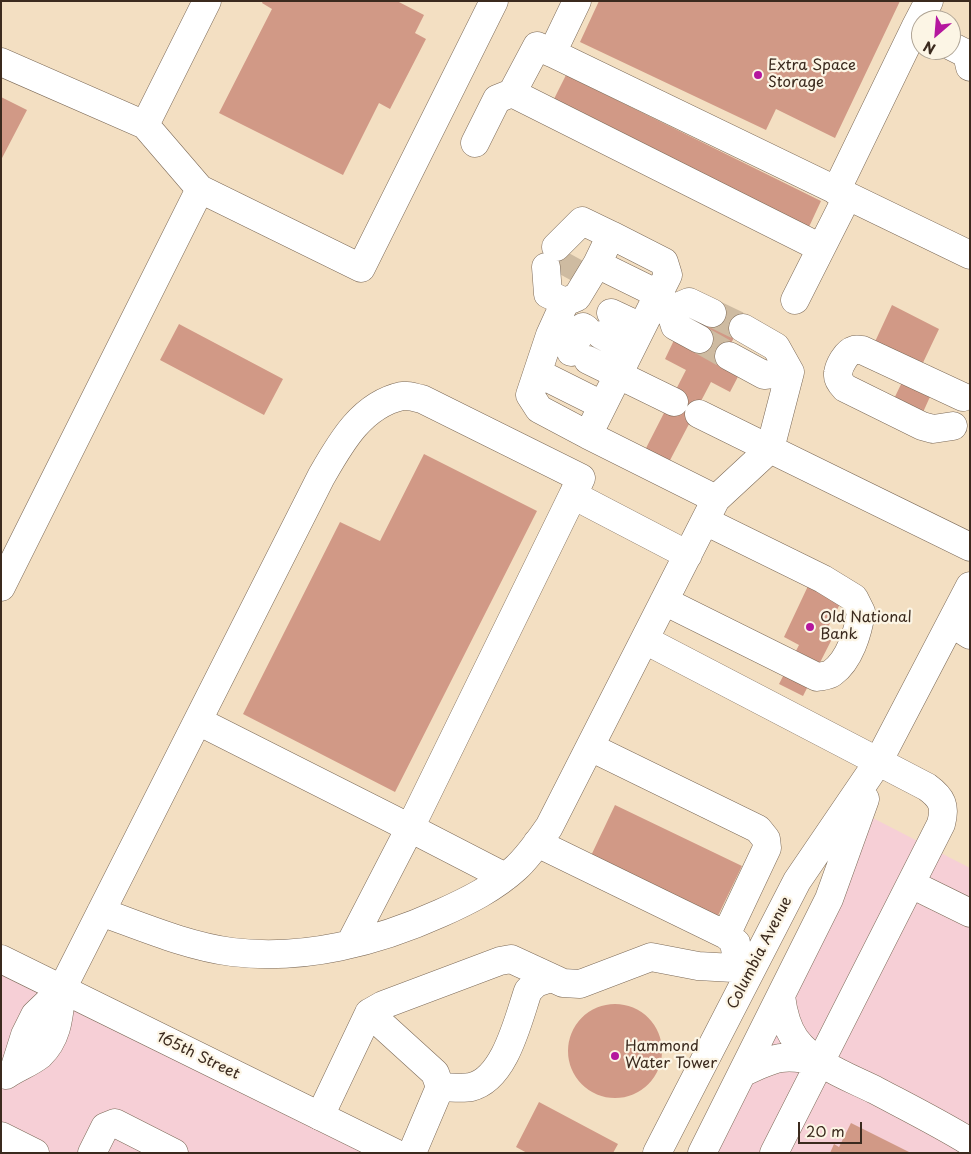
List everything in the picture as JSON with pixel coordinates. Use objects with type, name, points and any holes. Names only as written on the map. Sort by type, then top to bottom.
[{"type":"street","points":[[145,125],[207,1]]},
{"type":"street","points":[[1,62],[145,125],[200,189],[361,268],[494,1]]},
{"type":"street","points":[[552,53],[577,1]]},
{"type":"street","points":[[795,300],[821,248],[842,194],[911,45]]},
{"type":"street","points":[[475,143],[497,99],[512,93],[537,46],[970,255]]},
{"type":"street","points":[[961,51],[967,54],[970,67]]},
{"type":"street","points":[[512,93],[821,248]]},
{"type":"street","points":[[1,587],[200,189]]},
{"type":"street","points":[[350,944],[410,828],[577,487],[594,438],[602,406],[616,375],[651,314],[668,275],[664,262],[582,221],[584,292]]},
{"type":"street","points":[[611,236],[584,292],[570,352],[538,373],[530,395],[539,409],[594,438],[854,598],[861,612],[858,628],[844,659],[831,674],[817,676],[664,601]]},
{"type":"street","points":[[584,292],[651,314],[689,302],[706,327]]},
{"type":"street","points":[[584,292],[651,314]]},
{"type":"street","points":[[584,292],[651,314]]},
{"type":"street","points":[[101,912],[190,942],[230,952],[260,954],[295,953],[350,944],[399,931],[462,904],[490,888],[517,867],[549,827],[710,510],[770,449],[790,372],[764,375],[736,343]]},
{"type":"street","points":[[854,350],[862,350],[966,391],[961,430],[933,430],[844,388],[840,383],[838,373],[844,360],[854,350]]},
{"type":"street","points":[[570,352],[674,402]]},
{"type":"street","points":[[538,373],[602,406]]},
{"type":"street","points":[[5,1070],[39,1056],[58,1027],[62,989],[321,477],[341,443],[360,419],[380,405],[404,396],[422,399],[577,487],[688,555]]},
{"type":"street","points":[[699,414],[970,547]]},
{"type":"street","name":"Columbia Avenue","points":[[658,1153],[742,969],[796,881],[878,762],[960,629],[970,586]]},
{"type":"street","points":[[645,640],[927,787],[937,794],[943,804],[944,814],[941,824],[774,1153]]},
{"type":"street","points":[[198,721],[505,877]]},
{"type":"street","points":[[590,747],[758,829],[766,839],[767,848],[726,935]]},
{"type":"street","name":"Columbia Avenue","points":[[702,1153],[829,899],[878,762]]},
{"type":"street","points":[[320,1116],[369,1013],[383,1005],[500,961],[512,960],[563,983],[580,984],[651,957],[698,966],[742,969],[736,943],[726,935],[537,843]]},
{"type":"street","points":[[911,884],[970,913]]},
{"type":"street","name":"165th Street","points":[[1,959],[395,1153]]},
{"type":"street","points":[[440,1087],[471,1087],[489,1078],[503,1060],[528,990],[536,983],[551,978]]},
{"type":"street","points":[[781,996],[784,1015],[792,1033],[803,1048],[820,1062],[936,1122],[970,1142]]},
{"type":"street","points":[[369,1013],[436,1073],[440,1087],[412,1153]]},
{"type":"street","points":[[742,1073],[774,1058],[788,1056],[820,1062]]},
{"type":"street","points":[[92,1153],[105,1127],[115,1124],[166,1151]]},
{"type":"shaded area","points":[[867,815],[970,868],[970,1153],[709,1153]]},
{"type":"shaded area","points":[[1,964],[381,1153],[1,1153]]},
{"type":"building","points":[[263,1],[397,1],[424,15],[415,33],[426,39],[390,109],[379,103],[343,175],[219,113],[272,9],[262,3]]},
{"type":"building","name":"Extra Space Storage","points":[[599,1],[900,1],[835,138],[776,109],[766,130],[580,42]]},
{"type":"building","points":[[566,75],[821,201],[808,229],[552,103]]},
{"type":"building","points":[[1,97],[27,110],[1,160]]},
{"type":"building","points":[[892,305],[939,329],[920,369],[873,346]]},
{"type":"building","points":[[711,307],[742,322],[722,361],[741,371],[730,392],[711,382],[667,466],[643,454],[686,370],[665,359],[675,338],[691,346]]},
{"type":"building","points":[[179,324],[283,379],[264,415],[160,360]]},
{"type":"building","points":[[905,376],[933,390],[920,419],[891,405]]},
{"type":"building","points":[[424,454],[537,511],[395,792],[243,714],[340,522],[380,541]]},
{"type":"building","points":[[808,586],[841,602],[827,629],[835,633],[803,696],[779,684],[799,645],[784,637]]},
{"type":"building","points":[[615,805],[742,866],[714,924],[588,862]]},
{"type":"building","name":"Hammond Water Tower","points":[[606,1004],[624,1004],[649,1017],[659,1033],[662,1051],[659,1069],[649,1085],[624,1098],[606,1098],[581,1085],[568,1060],[568,1042],[581,1017]]},
{"type":"building","points":[[539,1102],[618,1144],[613,1153],[527,1153],[516,1147]]},
{"type":"building","points":[[851,1123],[911,1153],[830,1153],[834,1144],[839,1147]]},
{"type":"tunnel","points":[[565,277],[576,257]]},
{"type":"tunnel","points":[[712,313],[743,328]]},
{"type":"tunnel","points":[[699,339],[729,356]]},
{"type":"place","name":"Extra Space Storage","points":[[758,75]]},
{"type":"place","name":"Old National Bank","points":[[810,627]]},
{"type":"place","name":"Hammond Water Tower","points":[[615,1056]]}]
